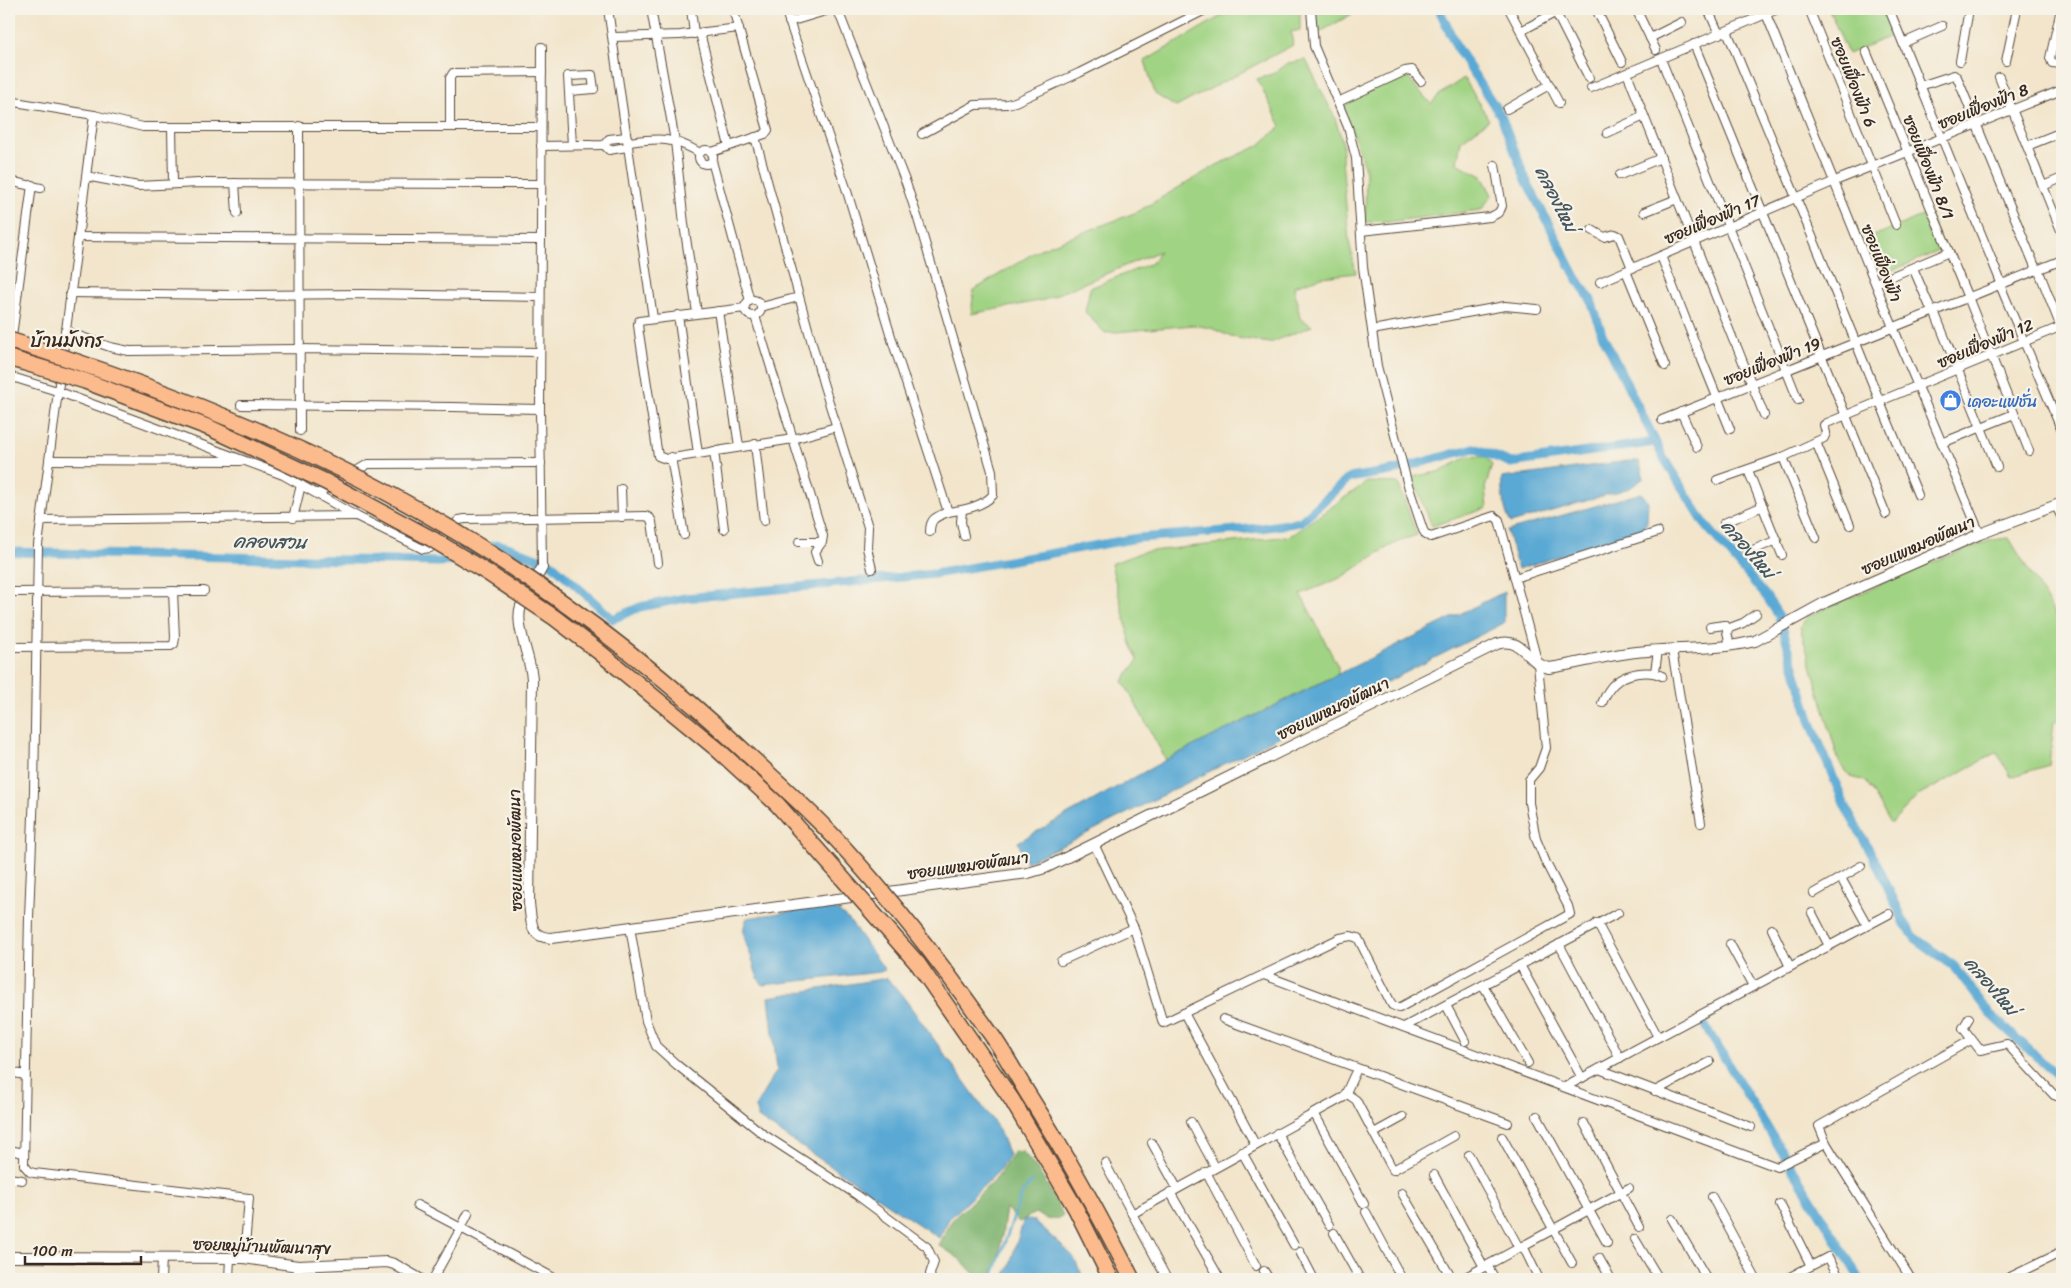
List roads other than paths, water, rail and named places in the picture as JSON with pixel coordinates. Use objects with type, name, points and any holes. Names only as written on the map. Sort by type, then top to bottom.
[{"type":"highway","points":[[9,340],[122,378],[204,409],[300,451],[386,494],[493,555],[613,640],[672,687],[795,798],[837,840],[935,958],[990,1033],[1060,1144],[1132,1279]]},
{"type":"highway","points":[[9,358],[85,381],[210,428],[326,482],[432,539],[488,573],[555,618],[598,651],[716,749],[777,804],[918,964],[1012,1100],[1076,1210],[1111,1279]]},
{"type":"street","points":[[608,9],[614,37],[653,318]]},
{"type":"street","points":[[651,9],[675,141],[684,224],[697,313]]},
{"type":"street","points":[[691,9],[730,146]]},
{"type":"street","points":[[700,153],[699,158],[707,164],[712,156],[730,146],[766,134],[768,126],[733,9]]},
{"type":"street","points":[[785,9],[846,188],[891,336],[948,512]]},
{"type":"street","points":[[789,22],[832,9],[837,10],[839,13],[906,183],[948,316],[992,471],[993,495],[988,500],[933,518],[930,524],[930,532]]},
{"type":"street","points":[[922,134],[975,104],[1008,104],[1015,102],[1079,73],[1207,9]]},
{"type":"street","points":[[1094,844],[1134,928],[1164,1023],[1340,938],[1351,936],[1358,938],[1392,1006],[1399,1008],[1570,914],[1536,839],[1529,802],[1529,780],[1539,768],[1546,748],[1538,664],[1498,518],[1494,516],[1428,536],[1423,530],[1407,482],[1384,395],[1372,330],[1364,275],[1356,158],[1348,127],[1314,46],[1311,9]]},
{"type":"street","points":[[1509,9],[1559,103]]},
{"type":"street","points":[[1596,9],[1622,62]]},
{"type":"street","points":[[1636,9],[1656,50]]},
{"type":"street","points":[[1708,9],[1719,34]]},
{"type":"street","points":[[1590,88],[1719,34],[1764,11],[1778,9]]},
{"type":"street","name":"ซอยเฟื่องฟ้า 6","points":[[1809,9],[1896,225]]},
{"type":"street","points":[[1889,9],[2062,431]]},
{"type":"street","points":[[1960,61],[1969,9]]},
{"type":"street","points":[[2006,61],[2017,9]]},
{"type":"street","points":[[2061,9],[2050,58],[2052,63],[2062,64]]},
{"type":"street","points":[[1521,31],[1558,10],[1588,78]]},
{"type":"street","name":"ซอยเฟื่องฟ้า","points":[[1764,11],[1980,534]]},
{"type":"street","points":[[1650,38],[1682,22]]},
{"type":"street","points":[[1903,43],[1942,26]]},
{"type":"street","points":[[614,37],[656,36],[739,28]]},
{"type":"street","points":[[1727,30],[1918,495]]},
{"type":"street","points":[[1694,44],[1886,514]]},
{"type":"street","points":[[542,47],[540,297],[542,568]]},
{"type":"street","name":"ซอยเฟื่องฟ้า 8/1","points":[[1866,52],[1967,295],[2029,451]]},
{"type":"street","points":[[1661,59],[1798,400]]},
{"type":"street","points":[[1338,102],[1405,71],[1412,70],[1421,82]]},
{"type":"street","points":[[450,126],[450,78],[453,73],[542,72]]},
{"type":"street","points":[[1627,73],[1764,415]]},
{"type":"street","points":[[1920,86],[1955,76],[2062,328]]},
{"type":"street","points":[[1999,77],[2060,221],[2062,232]]},
{"type":"street","points":[[1507,109],[1549,86]]},
{"type":"street","points":[[570,91],[572,144],[590,145]]},
{"type":"street","name":"ซอยเฟื่องฟ้า 8","points":[[1835,181],[2059,91]]},
{"type":"street","points":[[9,101],[94,116],[132,125],[172,127],[541,127]]},
{"type":"street","points":[[94,116],[38,545],[34,791],[24,1165],[30,1172],[34,1173],[249,1198],[244,1258]]},
{"type":"street","points":[[1607,133],[1644,116]]},
{"type":"street","points":[[299,126],[300,431]]},
{"type":"street","points":[[172,127],[173,184]]},
{"type":"street","points":[[2027,146],[2062,132]]},
{"type":"street","points":[[755,137],[836,427],[868,527],[867,548],[872,569]]},
{"type":"street","points":[[541,146],[604,145],[609,139],[628,142],[658,138],[675,141],[700,153]]},
{"type":"street","points":[[700,153],[705,150],[712,156],[748,305],[748,314],[755,316]]},
{"type":"street","points":[[1620,175],[1661,158]]},
{"type":"street","points":[[1361,231],[1490,217],[1497,214],[1502,206],[1495,166]]},
{"type":"street","points":[[86,176],[138,186],[235,183],[541,184]]},
{"type":"street","points":[[2044,186],[2062,178]]},
{"type":"street","points":[[9,181],[41,188]]},
{"type":"street","name":"ซอยเฟื่องฟ้า 17","points":[[1600,282],[1835,181]]},
{"type":"street","points":[[235,183],[237,213]]},
{"type":"street","points":[[9,364],[32,186]]},
{"type":"street","points":[[1644,212],[1677,199]]},
{"type":"street","points":[[1592,230],[1604,237],[1615,234],[1619,236],[1629,269],[1665,366]]},
{"type":"street","points":[[78,237],[541,240]]},
{"type":"street","points":[[1876,283],[1949,252]]},
{"type":"street","points":[[1661,256],[1730,429]]},
{"type":"street","name":"ซอยเฟื่องฟ้า 19","points":[[1662,420],[1893,327],[1967,295],[2062,260]]},
{"type":"street","points":[[1913,268],[1932,309],[1997,467]]},
{"type":"street","points":[[70,293],[115,295],[299,294],[540,297]]},
{"type":"street","points":[[761,307],[799,297]]},
{"type":"street","points":[[761,307],[757,302],[718,310],[640,321],[638,324],[639,334],[655,450],[660,458],[672,457],[793,439],[836,427]]},
{"type":"street","points":[[1372,330],[1505,306],[1537,309]]},
{"type":"street","points":[[755,316],[761,307]]},
{"type":"street","points":[[718,310],[739,446]]},
{"type":"street","points":[[678,316],[698,453]]},
{"type":"street","points":[[755,316],[823,536],[822,542],[815,549],[818,561]]},
{"type":"street","name":"ซอยเฟื่องฟ้า 12","points":[[1816,442],[1826,436],[1825,424],[1990,355],[2062,328]]},
{"type":"street","points":[[65,332],[110,347],[129,351],[299,349],[540,352]]},
{"type":"street","points":[[9,376],[57,391],[283,475],[356,516],[426,550],[459,520],[464,519],[646,516],[650,518],[658,563]]},
{"type":"street","points":[[241,405],[453,407],[540,410]]},
{"type":"street","points":[[1681,412],[1697,447]]},
{"type":"street","points":[[1942,443],[2014,414]]},
{"type":"street","points":[[1717,480],[1783,457],[1816,442],[1850,525]]},
{"type":"street","points":[[755,444],[764,521]]},
{"type":"street","points":[[714,451],[724,529]]},
{"type":"street","points":[[672,457],[684,535]]},
{"type":"street","points":[[1783,457],[1816,538]]},
{"type":"street","points":[[49,460],[245,461]]},
{"type":"street","points":[[316,494],[368,464],[541,463]]},
{"type":"street","points":[[1748,470],[1782,555]]},
{"type":"street","points":[[293,518],[301,485]]},
{"type":"street","points":[[621,488],[622,517]]},
{"type":"street","points":[[2059,504],[2062,518]]},
{"type":"street","name":"ซอยแพหมอพัฒนา","points":[[1730,646],[1755,641],[1826,602],[1980,534],[2059,504]]},
{"type":"street","points":[[1724,523],[1763,506]]},
{"type":"street","points":[[962,510],[961,522],[964,536]]},
{"type":"street","points":[[40,520],[356,516]]},
{"type":"street","points":[[1515,578],[1658,532]]},
{"type":"street","points":[[1748,552],[1777,540]]},
{"type":"street","points":[[799,542],[822,542]]},
{"type":"street","name":"ซอยแพหมอพัฒนา","points":[[542,568],[520,608],[520,618],[532,667],[529,904],[532,929],[542,938],[1028,873],[1046,868],[1489,647],[1504,642],[1510,643],[1524,650],[1538,664]]},
{"type":"street","points":[[9,647],[171,646],[174,644],[175,638],[173,591]]},
{"type":"street","points":[[9,592],[204,591]]},
{"type":"street","points":[[1728,629],[1737,627],[1756,614]]},
{"type":"street","points":[[1538,664],[1548,668],[1636,652],[1730,646],[1728,629],[1724,625],[1710,628]]},
{"type":"street","points":[[1672,650],[1701,823]]},
{"type":"street","points":[[1602,704],[1609,689],[1618,681],[1647,672],[1658,674],[1656,651]]},
{"type":"street","points":[[1814,893],[1861,866]]},
{"type":"street","points":[[1841,878],[1867,925]]},
{"type":"street","points":[[1404,1027],[1618,913]]},
{"type":"street","points":[[1812,913],[1829,946]]},
{"type":"street","points":[[1565,1087],[1889,914]]},
{"type":"street","points":[[1598,924],[1658,1037]]},
{"type":"street","points":[[630,927],[646,1021],[649,1032],[662,1052],[763,1134],[857,1195],[927,1247],[934,1262],[930,1274],[931,1279]]},
{"type":"street","points":[[1061,962],[1134,928]]},
{"type":"street","points":[[1772,929],[1790,966]]},
{"type":"street","points":[[1559,944],[1620,1058]]},
{"type":"street","points":[[1730,944],[1753,986]]},
{"type":"street","points":[[1520,965],[1582,1078]]},
{"type":"street","points":[[1264,975],[1777,1167],[1826,1143]]},
{"type":"street","points":[[1483,985],[1528,1063]]},
{"type":"street","points":[[1446,1005],[1465,1041]]},
{"type":"street","points":[[1184,1013],[1255,1144]]},
{"type":"street","points":[[1969,1018],[1963,1027],[1978,1048],[1983,1051],[2006,1044],[2054,1095],[2062,1098]]},
{"type":"street","points":[[1223,1020],[1508,1122]]},
{"type":"street","points":[[1911,1279],[1826,1143],[1819,1126],[1971,1040]]},
{"type":"street","points":[[1655,1091],[1710,1062]]},
{"type":"street","points":[[1132,1214],[1255,1144],[1344,1097],[1357,1069]]},
{"type":"street","points":[[1599,1069],[1751,1127]]},
{"type":"street","points":[[9,1072],[25,1075]]},
{"type":"street","points":[[1346,1093],[1356,1100],[1393,1170],[1454,1136]]},
{"type":"street","points":[[1314,1113],[1402,1279]]},
{"type":"street","points":[[1537,1116],[1607,1243]]},
{"type":"street","points":[[1374,1133],[1403,1117]]},
{"type":"street","points":[[1191,1122],[1215,1167]]},
{"type":"street","points":[[1584,1123],[1639,1227]]},
{"type":"street","points":[[1277,1133],[1329,1225]]},
{"type":"street","points":[[1502,1137],[1572,1263]]},
{"type":"street","points":[[1152,1142],[1174,1190],[1220,1279]]},
{"type":"street","points":[[9,1150],[24,1153]]},
{"type":"street","points":[[1242,1152],[1294,1245]]},
{"type":"street","points":[[1469,1155],[1539,1279]]},
{"type":"street","points":[[1105,1163],[1167,1279]]},
{"type":"street","points":[[1206,1172],[1256,1266]]},
{"type":"street","points":[[1434,1175],[1494,1279]]},
{"type":"street","points":[[9,1178],[22,1180]]},
{"type":"street","points":[[1462,1279],[1629,1188]]},
{"type":"street","points":[[1402,1193],[1452,1279]]},
{"type":"street","points":[[1712,1197],[1756,1279]]},
{"type":"street","points":[[1780,1204],[1811,1266]]},
{"type":"street","points":[[417,1205],[547,1277],[556,1279]]},
{"type":"street","points":[[433,1279],[468,1214]]},
{"type":"street","points":[[1672,1219],[1707,1279]]},
{"type":"street","points":[[1334,1233],[1360,1279]]},
{"type":"street","points":[[1635,1239],[1659,1279]]},
{"type":"street","points":[[1300,1252],[1314,1279]]},
{"type":"street","points":[[2006,1279],[2062,1253]]},
{"type":"street","name":"ซอยหมู่บ้านพัฒนาสุข","points":[[9,1257],[244,1258],[298,1266],[387,1262],[420,1279]]},
{"type":"street","points":[[162,1258],[162,1279]]},
{"type":"street","points":[[229,1279],[230,1258]]},
{"type":"street","points":[[1599,1258],[1611,1279]]},
{"type":"street","points":[[1790,1278],[1828,1258],[1840,1279]]},
{"type":"street","points":[[298,1266],[298,1279]]},
{"type":"street","points":[[1264,1271],[1268,1279]]},
{"type":"water","points":[[1639,461],[1644,478],[1630,488],[1511,523],[1502,495],[1502,478]]},
{"type":"water","points":[[1641,493],[1648,501],[1647,522],[1641,531],[1518,569],[1507,531]]},
{"type":"water","points":[[1504,592],[1504,623],[1068,843],[1026,862],[1018,842],[1171,757]]},
{"type":"water","points":[[830,905],[849,920],[885,970],[763,985],[757,975],[744,937],[747,918]]},
{"type":"water","points":[[887,978],[902,995],[998,1128],[1009,1155],[998,1172],[949,1219],[939,1238],[758,1118],[755,1107],[777,1070],[769,997]]},
{"type":"water","points":[[1024,1219],[1033,1220],[1073,1256],[1084,1279],[1003,1279],[1010,1264]]},
{"type":"waterway","name":"คลองใหม่","points":[[1439,9],[1457,48],[1501,116],[1526,180],[1576,277],[1591,300],[1602,334],[1663,457],[1704,523],[1766,596],[1779,616],[1811,723],[1845,806],[1876,862],[1905,924],[1915,938],[1954,966],[1990,1014],[2062,1080]]},
{"type":"waterway","name":"คลองสวน","points":[[9,552],[438,562],[457,561],[484,548],[498,545],[552,564],[613,619],[640,607],[685,598],[934,574],[1138,538],[1261,528],[1300,522],[1349,478],[1391,471],[1474,448],[1511,463],[1655,442]]},
{"type":"waterway","points":[[1702,1021],[1860,1279]]},
{"type":"waterway","points":[[992,1279],[1022,1193],[1033,1181]]},
{"type":"place","name":"เดอะแฟชั่น","points":[[1951,401]]},
{"type":"district","name":"บ้านมังกร","points":[[67,340]]}]
